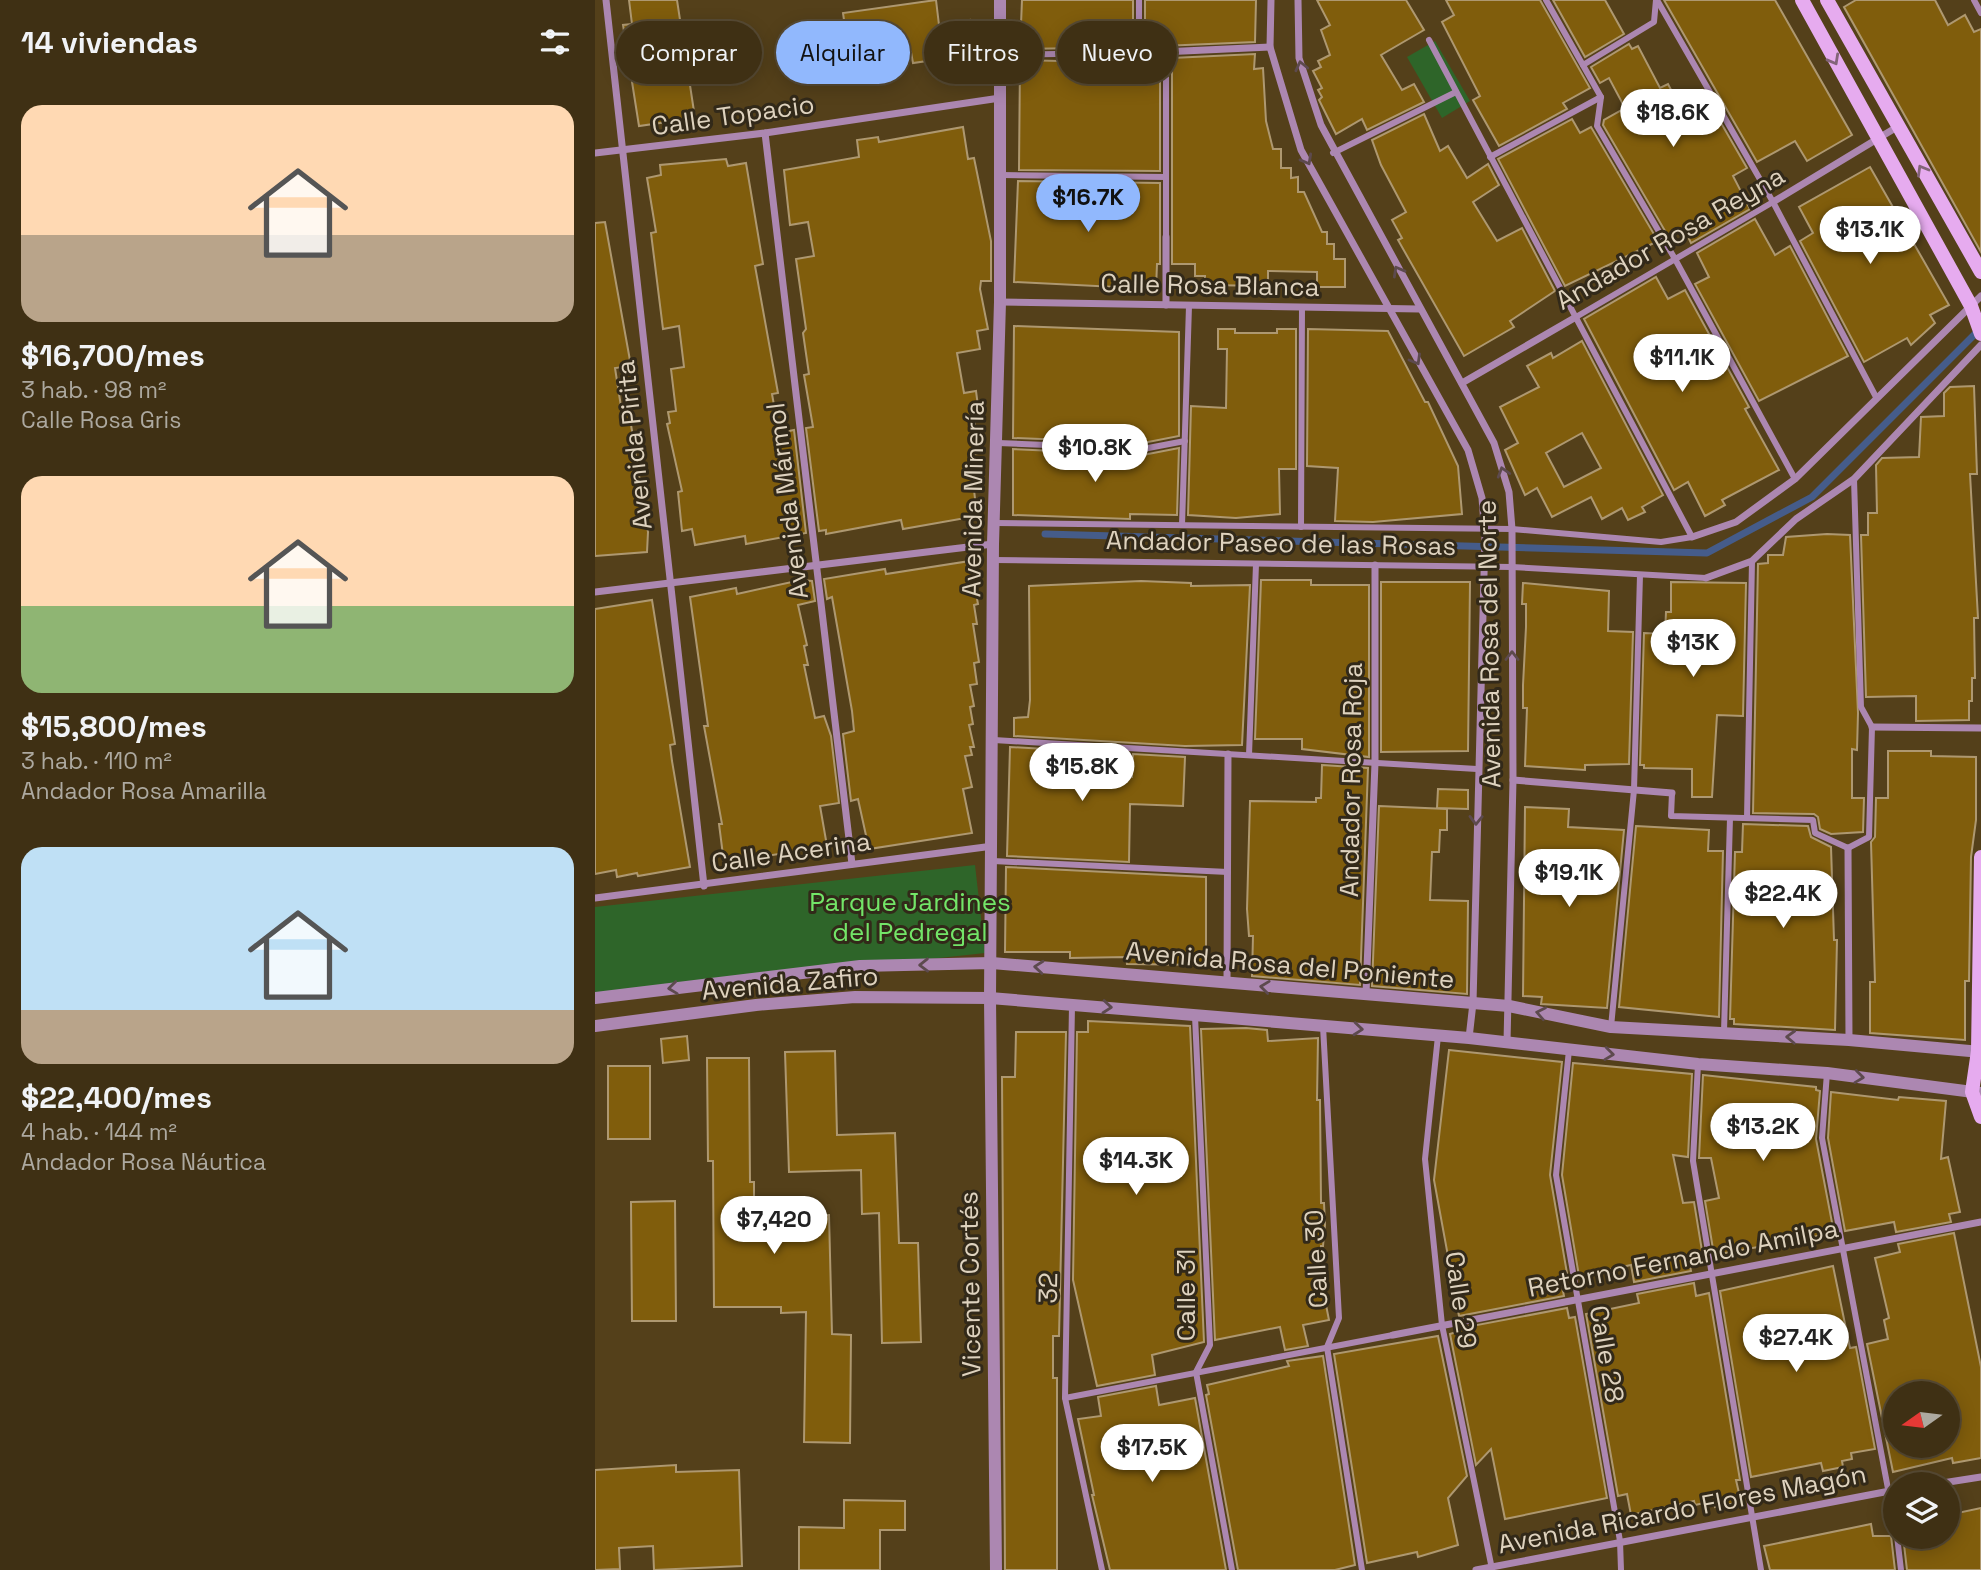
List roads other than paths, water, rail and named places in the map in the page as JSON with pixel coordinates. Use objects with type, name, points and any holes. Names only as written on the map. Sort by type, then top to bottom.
[{"type":"main road","points":[[1802,0],[1877,139],[1976,306],[1981,334]]},
{"type":"main road","points":[[1827,0],[1981,272]]},
{"type":"main road","points":[[1981,857],[1980,1052],[1976,1093],[1981,1117]]},
{"type":"street","name":"Avenida Pirita","points":[[606,0],[625,150],[669,585],[704,886]]},
{"type":"street","name":"Avenida Minería","points":[[1000,0],[1000,21]]},
{"type":"street","points":[[1139,0],[1139,21]]},
{"type":"street","name":"Avenida Rosa del Norte","points":[[1271,0],[1270,47],[1301,150],[1387,309],[1468,450],[1482,498],[1485,533],[1473,1003],[1469,1038]]},
{"type":"street","name":"Avenida Rosa del Norte","points":[[1298,0],[1299,58],[1308,94],[1333,153],[1494,443],[1509,492],[1513,539],[1513,780],[1507,1042]]},
{"type":"street","points":[[1546,0],[1601,97],[1597,126],[1675,259],[1795,479]]},
{"type":"street","points":[[1583,65],[1654,22],[1657,0]]},
{"type":"street","points":[[1657,0],[1773,202],[1876,397]]},
{"type":"street","points":[[1974,0],[1981,13]]},
{"type":"street","points":[[1429,40],[1692,537]]},
{"type":"street","points":[[1177,51],[1270,47]]},
{"type":"street","name":"Avenida Minería","points":[[990,998],[993,544],[1000,302],[1000,84]]},
{"type":"street","points":[[1166,305],[1167,84]]},
{"type":"street","points":[[1333,153],[1456,92]]},
{"type":"street","name":"Calle Topacio","points":[[595,153],[765,133],[1000,97]]},
{"type":"street","points":[[1490,157],[1601,97]]},
{"type":"street","name":"Andador Rosa Reyna","points":[[1462,383],[1897,127]]},
{"type":"street","name":"Avenida Mármol","points":[[765,133],[852,864]]},
{"type":"street","points":[[1001,175],[1166,177]]},
{"type":"street","name":"Calle Rosa Blanca","points":[[1000,302],[1419,309]]},
{"type":"street","points":[[1182,525],[1189,306]]},
{"type":"street","name":"Andador Paseo de las Rosas","points":[[995,523],[1301,527],[1485,533],[1512,529],[1661,542],[1692,537],[1736,522],[1795,479],[1876,397],[1976,306]]},
{"type":"street","points":[[1301,527],[1302,307]]},
{"type":"street","name":"Andador Paseo de las Rosas","points":[[994,560],[1483,566],[1512,562],[1640,575],[1706,578],[1752,561],[1796,519],[1854,479],[1981,345]]},
{"type":"street","points":[[998,443],[1143,449],[1185,441]]},
{"type":"street","points":[[1513,780],[1672,793],[1671,816],[1813,820],[1815,833],[1848,848],[1869,838],[1872,727],[1861,707],[1854,479]]},
{"type":"street","points":[[595,592],[993,544]]},
{"type":"street","points":[[1747,818],[1752,561]]},
{"type":"street","points":[[1249,755],[1256,564]]},
{"type":"street","name":"Andador Rosa Roja","points":[[1366,995],[1375,763],[1375,565]]},
{"type":"street","points":[[1611,1027],[1634,790],[1640,575]]},
{"type":"street","points":[[1872,727],[1981,728]]},
{"type":"street","points":[[993,740],[1477,769]]},
{"type":"street","points":[[1227,983],[1228,754]]},
{"type":"street","points":[[1724,1034],[1730,818]]},
{"type":"street","name":"Calle Acerina","points":[[595,898],[704,886],[993,846]]},
{"type":"street","points":[[1848,848],[1849,1040]]},
{"type":"street","points":[[993,861],[1228,872]]},
{"type":"street","name":"Avenida Rosa del Poniente","points":[[595,998],[860,966],[992,963],[1509,1006],[1611,1027],[1849,1040],[1980,1052]]},
{"type":"street","name":"Avenida Zafiro","points":[[595,1026],[756,1005],[855,997],[990,998]]},
{"type":"street","points":[[990,998],[1469,1038],[1698,1064],[1827,1073],[1976,1093]]},
{"type":"street","name":"Vicente Cortés","points":[[990,998],[996,1570]]},
{"type":"street","name":"32","points":[[1072,1004],[1065,1398],[1102,1570]]},
{"type":"street","name":"Calle 31","points":[[1194,1014],[1210,1345],[1196,1372],[1232,1570]]},
{"type":"street","name":"Calle 30","points":[[1323,1026],[1339,1318],[1327,1347],[1362,1570]]},
{"type":"street","name":"Calle 29","points":[[1438,1036],[1425,1159],[1442,1325],[1492,1568]]},
{"type":"street","name":"Calle 28","points":[[1569,1049],[1556,1175],[1621,1541],[1621,1570]]},
{"type":"street","points":[[1698,1064],[1693,1161],[1761,1570]]},
{"type":"street","points":[[1827,1073],[1822,1138],[1841,1249],[1889,1472]]},
{"type":"street","name":"Retorno Fernando Amilpa","points":[[1393,1335],[1981,1222]]},
{"type":"street","points":[[1065,1398],[1393,1335]]},
{"type":"street","points":[[1960,1480],[1981,1477]]},
{"type":"street","name":"Avenida Ricardo Flores Magón","points":[[1476,1570],[1753,1515],[1883,1493]]},
{"type":"street","points":[[1898,1549],[1901,1570]]},
{"type":"waterway","points":[[1045,534],[1707,553],[1812,497],[1979,330]]},
{"type":"park label","name":"Parque Jardines del Pedregal","points":[[910,917]]}]
